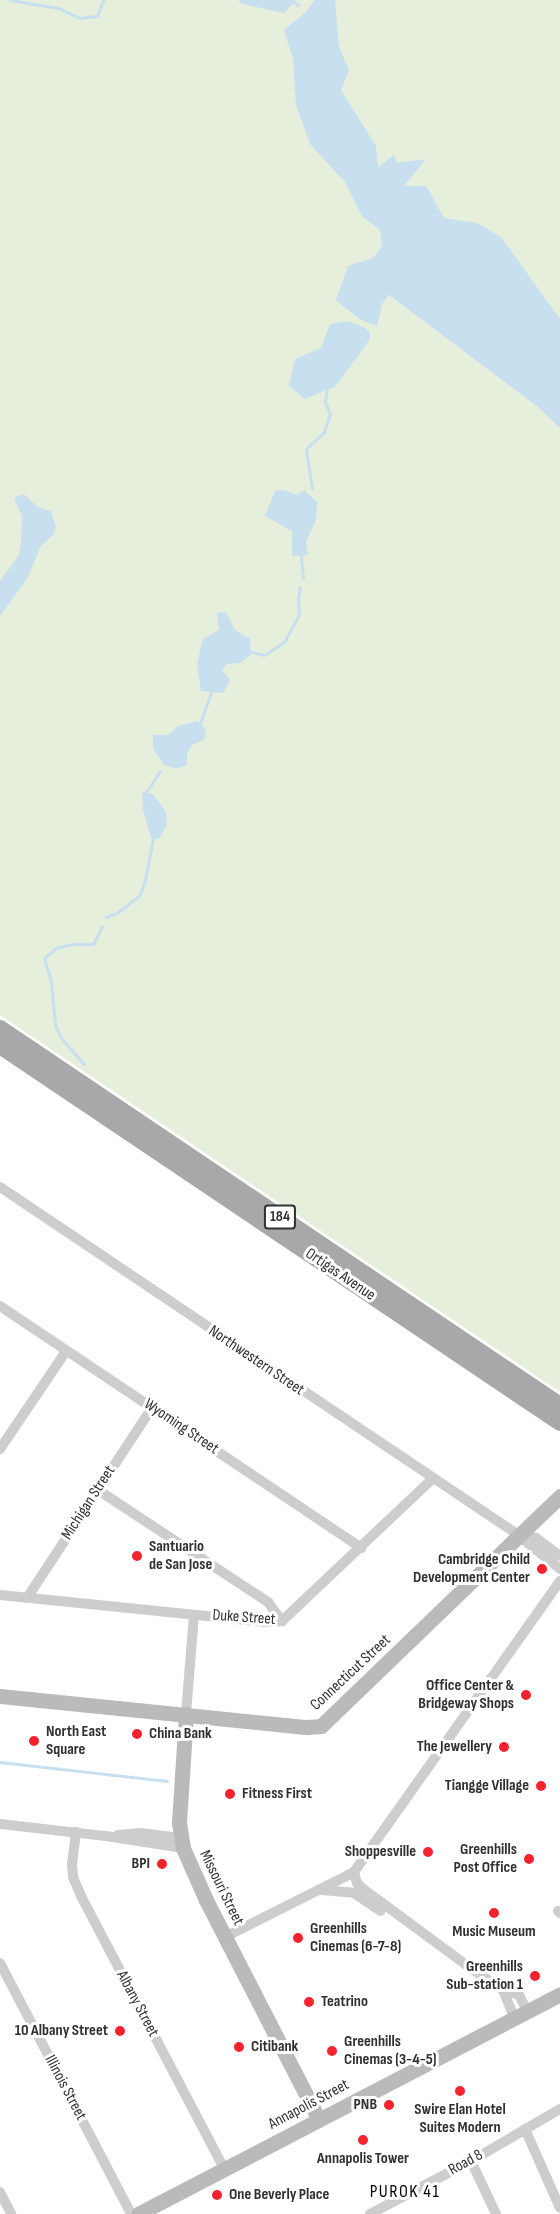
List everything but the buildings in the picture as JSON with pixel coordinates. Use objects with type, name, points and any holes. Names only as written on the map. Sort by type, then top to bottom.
[{"type":"main road","name":"Ortigas Avenue","points":[[0,1028],[560,1406]]},
{"type":"main road","name":"Ortigas Avenue","points":[[0,1046],[560,1423]]},
{"type":"street","name":"Northwestern Street","points":[[0,1187],[518,1535]]},
{"type":"street","name":"Wyoming Street","points":[[0,1306],[362,1548]]},
{"type":"street","points":[[0,1449],[66,1351]]},
{"type":"street","name":"Michigan Street","points":[[27,1598],[152,1408]]},
{"type":"street","name":"Duke Street","points":[[0,1595],[268,1622],[282,1621],[362,1548],[432,1479]]},
{"type":"street","points":[[98,1490],[268,1602],[282,1621]]},
{"type":"street","name":"Connecticut Street","points":[[0,1696],[321,1726],[560,1496]]},
{"type":"street","points":[[518,1535],[536,1538],[560,1556]]},
{"type":"street","points":[[518,1535],[560,1569]]},
{"type":"street","points":[[225,1937],[354,1872],[560,1581]]},
{"type":"street","name":"Missouri Street","points":[[194,1615],[179,1823],[182,1843],[225,1937],[319,2120]]},
{"type":"street","points":[[0,1824],[182,1843]]},
{"type":"street","name":"Albany Street","points":[[76,1832],[73,1877],[81,1896],[225,2170]]},
{"type":"street","points":[[354,1872],[357,1883],[395,1914],[503,1990],[519,1995],[521,2014]]},
{"type":"street","points":[[319,1890],[342,1889],[354,1893],[387,1915]]},
{"type":"street","name":"Illinois Street","points":[[0,1963],[131,2214]]},
{"type":"street","name":"Annapolis Street","points":[[138,2214],[560,1994]]},
{"type":"street","name":"Road 8","points":[[370,2214],[471,2161],[560,2109]]},
{"type":"street","points":[[525,2129],[560,2208]]},
{"type":"street","points":[[471,2161],[496,2214]]},
{"type":"street","points":[[0,2192],[11,2214]]},
{"type":"green space","points":[[0,0],[560,0],[560,1392],[0,1015]]},
{"type":"water","points":[[238,0],[296,0],[284,13],[243,4]]},
{"type":"water","points":[[315,0],[335,0],[339,47],[349,70],[341,90],[376,146],[378,167],[394,155],[397,163],[426,159],[404,186],[426,186],[444,218],[477,223],[501,237],[560,319],[560,428],[538,407],[389,295],[382,304],[377,326],[361,320],[336,300],[348,266],[373,258],[382,246],[380,230],[362,216],[345,182],[310,144],[296,105],[293,58],[284,30],[306,12]]},
{"type":"water","points":[[348,321],[370,332],[370,339],[336,386],[305,399],[289,386],[295,359],[321,348],[330,324]]},
{"type":"water","points":[[283,490],[297,495],[304,490],[317,502],[316,520],[306,542],[308,555],[292,556],[292,531],[265,516],[275,491]]},
{"type":"water","points":[[23,494],[38,507],[51,511],[56,527],[53,535],[41,546],[27,579],[0,616],[0,581],[19,555],[21,543],[22,516],[14,498]]},
{"type":"water","points":[[226,612],[235,630],[250,639],[251,655],[240,663],[227,664],[222,670],[230,680],[223,693],[201,691],[197,664],[203,639],[219,630],[217,613]]},
{"type":"water","points":[[198,721],[206,730],[204,740],[192,745],[187,754],[187,765],[176,769],[164,765],[153,749],[153,735],[168,735],[178,726]]},
{"type":"water","points":[[142,791],[153,794],[166,812],[167,824],[159,839],[151,838],[143,809]]},
{"type":"waterway","points":[[10,0],[58,8],[80,18],[97,16],[103,0]]},
{"type":"waterway","points":[[294,2],[298,5]]},
{"type":"waterway","points":[[312,488],[306,449],[324,432],[330,415],[325,401],[327,390]]},
{"type":"waterway","points":[[301,556],[303,578]]},
{"type":"waterway","points":[[251,652],[264,655],[284,642],[299,615],[300,587]]},
{"type":"waterway","points":[[200,723],[211,692]]},
{"type":"waterway","points":[[146,792],[160,771]]},
{"type":"waterway","points":[[106,917],[117,913],[139,896],[145,880],[153,838]]},
{"type":"waterway","points":[[84,1064],[63,1041],[55,1025],[51,981],[44,958],[56,948],[72,944],[93,944],[102,926]]},
{"type":"waterway","points":[[0,1762],[167,1781]]},
{"type":"place","name":"Santuario de San Jose","points":[[137,1556]]},
{"type":"place","name":"Cambridge Child Development Center","points":[[542,1569]]},
{"type":"place","name":"Office Center & Bridgeway Shops","points":[[526,1695]]},
{"type":"place","name":"China Bank","points":[[137,1734]]},
{"type":"place","name":"North East Square","points":[[34,1741]]},
{"type":"place","name":"The Jewellery","points":[[504,1747]]},
{"type":"place","name":"Tiangge Village","points":[[541,1786]]},
{"type":"place","name":"Fitness First","points":[[230,1794]]},
{"type":"place","name":"Shoppesville","points":[[428,1852]]},
{"type":"place","name":"Greenhills Post Office","points":[[529,1859]]},
{"type":"place","name":"BPI","points":[[162,1864]]},
{"type":"place","name":"Music Museum","points":[[494,1913]]},
{"type":"place","name":"Greenhills Cinemas (6-7-8)","points":[[298,1938]]},
{"type":"place","name":"Greenhills Sub-station 1","points":[[535,1976]]},
{"type":"place","name":"Teatrino","points":[[309,2002]]},
{"type":"place","name":"10 Albany Street","points":[[120,2031]]},
{"type":"place","name":"Citibank","points":[[239,2047]]},
{"type":"place","name":"Greenhills Cinemas (3-4-5)","points":[[332,2051]]},
{"type":"place","name":"Swire Elan Hotel Suites Modern","points":[[460,2091]]},
{"type":"place","name":"PNB","points":[[389,2105]]},
{"type":"place","name":"Annapolis Tower","points":[[363,2140]]},
{"type":"place","name":"One Beverly Place","points":[[217,2195]]},
{"type":"district","name":"PUROK 41","points":[[405,2192]]}]
